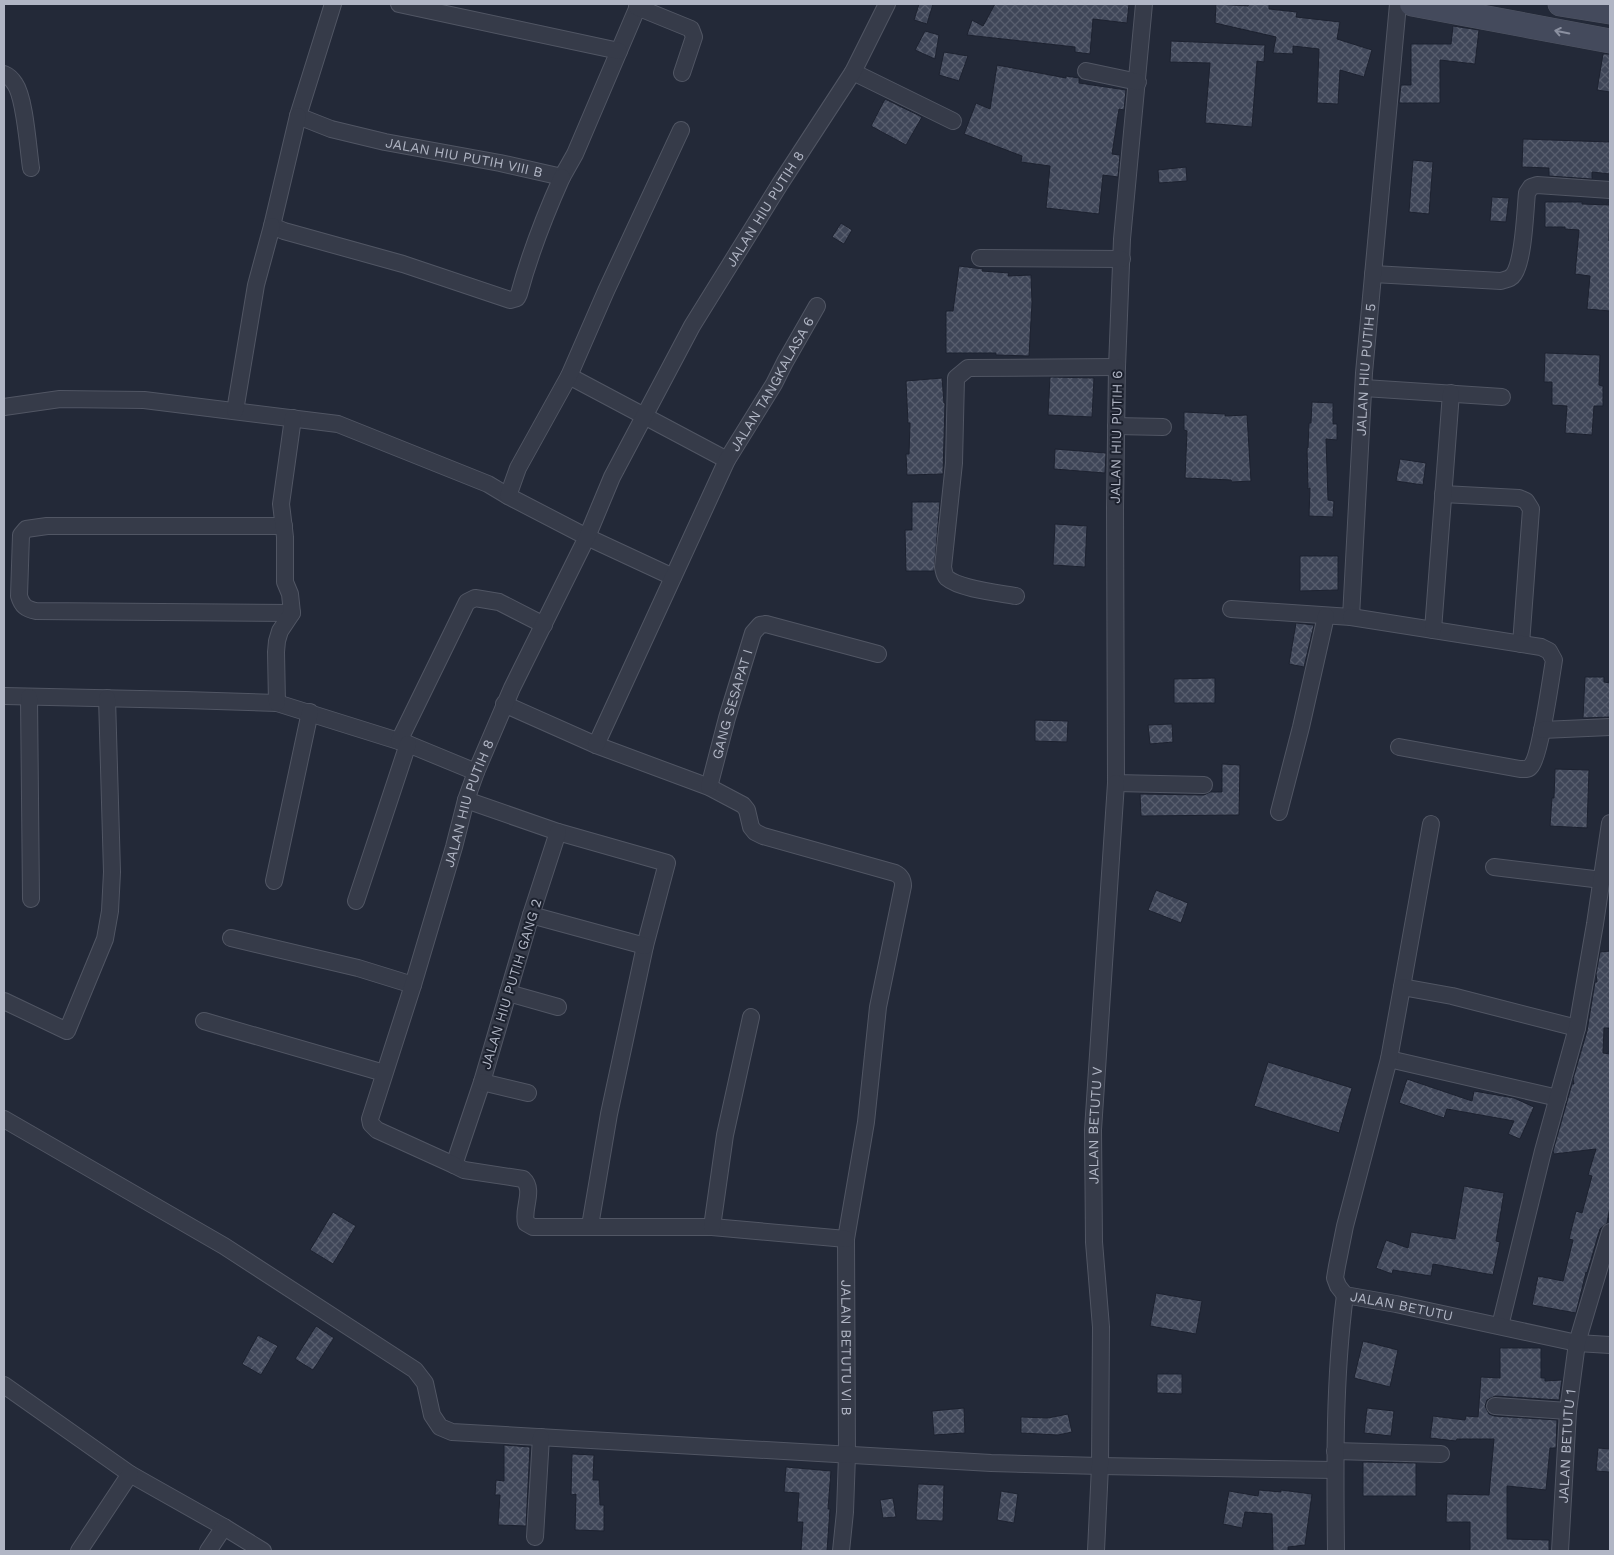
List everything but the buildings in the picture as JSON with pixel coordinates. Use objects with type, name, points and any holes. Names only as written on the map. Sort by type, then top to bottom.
[{"type":"street","points":[[235,410],[256,285],[298,116],[333,4]]},
{"type":"street","points":[[399,4],[619,51]]},
{"type":"street","name":"JALAN HIU PUTIH 8","points":[[454,1165],[378,1130],[371,1124],[370,1119],[413,985],[466,800],[476,772],[504,704],[587,537],[612,477],[644,415],[692,326],[780,184],[853,72],[887,4]]},
{"type":"street","name":"JALAN HIU PUTIH 6","points":[[1116,783],[1115,507],[1117,368],[1122,259],[1144,4]]},
{"type":"street","name":"JALAN HIU PUTIH 5","points":[[1351,617],[1364,388],[1398,4]]},
{"type":"street","points":[[1412,4],[1610,40]]},
{"type":"street","points":[[1560,4],[1610,12]]},
{"type":"street","points":[[638,6],[691,30],[694,38],[682,73]]},
{"type":"street","name":"JALAN HIU PUTIH VIII B","points":[[298,116],[331,129],[385,142],[562,177],[575,154],[638,6]]},
{"type":"street","points":[[1086,71],[1138,82]]},
{"type":"street","points":[[853,72],[953,121]]},
{"type":"street","points":[[4,74],[11,78],[21,97],[31,168]]},
{"type":"street","points":[[508,496],[518,468],[569,376],[680,130]]},
{"type":"street","points":[[272,226],[403,264],[510,300],[516,298],[519,294],[544,216],[562,177]]},
{"type":"street","points":[[1373,274],[1501,281],[1510,279],[1515,273],[1520,260],[1527,193],[1531,187],[1610,190]]},
{"type":"street","points":[[980,258],[1122,259]]},
{"type":"street","name":"JALAN TANGKALASA 6","points":[[596,745],[727,460],[774,384],[817,306]]},
{"type":"street","points":[[1016,596],[966,587],[949,579],[944,574],[943,567],[954,463],[956,378],[968,368],[1117,368]]},
{"type":"street","points":[[569,376],[727,460]]},
{"type":"street","points":[[1364,388],[1502,397]]},
{"type":"street","points":[[1433,630],[1451,393]]},
{"type":"street","points":[[4,407],[60,399],[144,400],[338,424],[488,484],[587,537],[673,577]]},
{"type":"street","points":[[277,703],[277,641],[280,631],[292,613],[290,594],[285,582],[284,526],[281,504],[293,418]]},
{"type":"street","points":[[1116,426],[1163,427]]},
{"type":"street","points":[[1443,494],[1519,498],[1531,508],[1522,644]]},
{"type":"street","points":[[284,526],[47,526],[26,529],[21,535],[19,596],[21,603],[28,610],[36,611],[292,613]]},
{"type":"street","points":[[356,901],[404,742],[467,602],[475,598],[499,602],[544,625]]},
{"type":"street","points":[[1232,609],[1351,617],[1541,647],[1549,651],[1554,660],[1542,730],[1533,765],[1528,769],[1399,747]]},
{"type":"street","points":[[1279,812],[1301,727],[1326,616]]},
{"type":"street","name":"GANG SESAPAT I","points":[[709,787],[727,718],[753,633],[760,625],[766,624],[878,654]]},
{"type":"street","points":[[4,696],[277,703],[404,742],[476,772]]},
{"type":"street","points":[[30,697],[31,899]]},
{"type":"street","points":[[4,1001],[67,1031],[105,938],[110,911],[112,872],[107,698]]},
{"type":"street","points":[[504,704],[596,745],[709,787]]},
{"type":"street","points":[[274,881],[310,712]]},
{"type":"street","points":[[1542,730],[1610,728]]},
{"type":"street","points":[[1116,783],[1204,784]]},
{"type":"street","name":"JALAN BETUTU V","points":[[1096,1551],[1100,1466],[1101,1327],[1094,1242],[1093,1130],[1116,783]]},
{"type":"street","name":"JALAN BETUTU VI B","points":[[709,787],[743,805],[747,810],[751,828],[763,836],[895,873],[903,880],[904,886],[878,1007],[866,1122],[846,1239],[847,1455],[845,1512],[841,1551]]},
{"type":"street","points":[[466,800],[558,832],[667,863],[645,946],[609,1114],[590,1226]]},
{"type":"street","points":[[1500,1326],[1543,1151],[1577,1028],[1610,822]]},
{"type":"street","points":[[1345,1295],[1335,1278],[1337,1266],[1345,1226],[1389,1059],[1431,824]]},
{"type":"street","name":"JALAN HIU PUTIH GANG 2","points":[[454,1165],[482,1082],[530,915],[558,832]]},
{"type":"street","points":[[1494,867],[1602,880]]},
{"type":"street","points":[[530,915],[645,946]]},
{"type":"street","points":[[231,938],[358,968],[413,985]]},
{"type":"street","points":[[1402,987],[1452,996],[1577,1028]]},
{"type":"street","points":[[508,992],[558,1007]]},
{"type":"street","points":[[712,1227],[725,1135],[751,1017]]},
{"type":"street","points":[[204,1021],[384,1073]]},
{"type":"street","points":[[1389,1059],[1558,1098]]},
{"type":"street","points":[[482,1082],[528,1093]]},
{"type":"street","points":[[4,1119],[224,1246],[415,1370],[425,1382],[432,1415],[440,1427],[452,1432],[991,1463],[1335,1470]]},
{"type":"street","points":[[454,1165],[464,1170],[523,1179],[527,1182],[528,1190],[524,1216],[526,1223],[533,1227],[712,1227],[846,1239]]},
{"type":"street","name":"JALAN BETUTU 1","points":[[1560,1551],[1568,1411],[1577,1343],[1610,1232]]},
{"type":"street","name":"JALAN BETUTU","points":[[1336,1551],[1335,1470],[1340,1330],[1345,1295],[1396,1304],[1577,1343],[1610,1345]]},
{"type":"street","points":[[4,1385],[130,1474],[263,1551]]},
{"type":"street","points":[[1495,1406],[1568,1411]]},
{"type":"street","points":[[535,1537],[541,1436]]},
{"type":"street","points":[[1336,1451],[1441,1454]]},
{"type":"street","points":[[79,1551],[130,1474]]},
{"type":"street","points":[[208,1551],[224,1527]]}]
